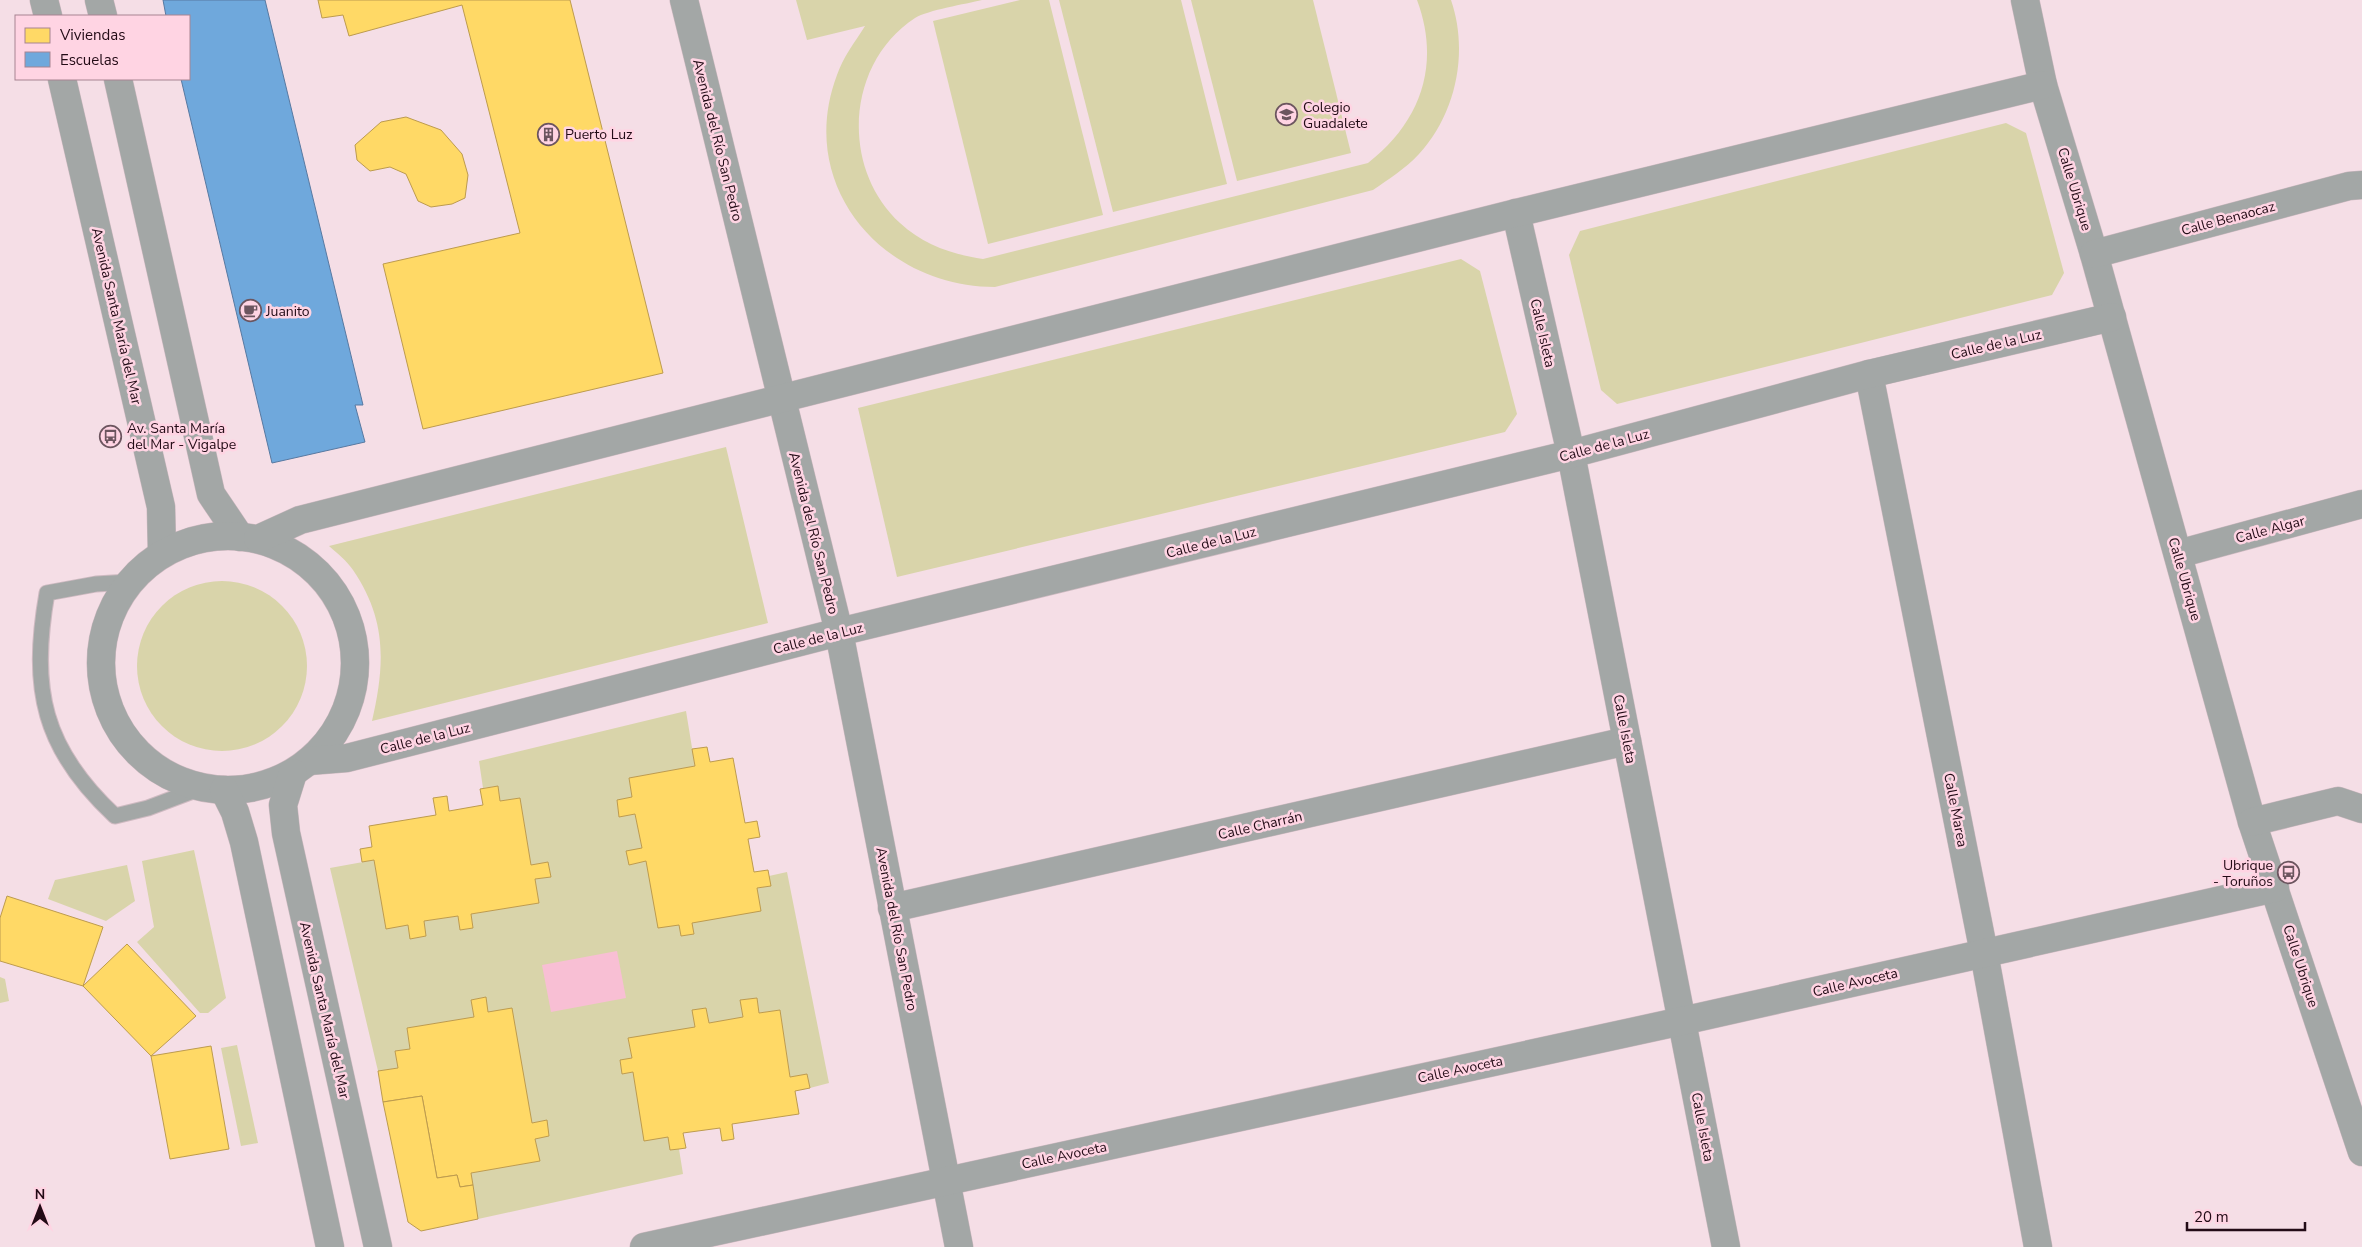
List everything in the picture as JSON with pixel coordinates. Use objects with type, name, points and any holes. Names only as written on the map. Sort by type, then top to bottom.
[{"type":"street","points":[[44,0],[48,15]]},
{"type":"street","points":[[99,0],[103,15]]},
{"type":"street","name":"Avenida del Río San Pedro","points":[[684,0],[839,632],[960,1247]]},
{"type":"street","name":"Calle Ubrique","points":[[2025,0],[2043,85],[2112,317],[2252,822],[2362,1152]]},
{"type":"street","name":"Avenida Santa María del Mar","points":[[62,80],[161,507],[162,554]]},
{"type":"street","points":[[118,80],[211,494],[249,538],[295,555],[326,581],[346,616],[356,655],[352,694],[336,731],[301,767],[260,786],[213,789],[161,772],[128,743],[107,706],[100,662],[107,620],[129,582],[162,554],[187,542],[204,538],[249,538],[300,520],[1516,213],[2043,85]]},
{"type":"street","name":"Calle Benaocaz","points":[[2094,254],[2350,186],[2362,185]]},
{"type":"street","name":"Calle Isleta","points":[[1516,213],[1571,454],[1726,1247]]},
{"type":"street","name":"Calle de la Luz","points":[[301,767],[347,758],[839,632],[1571,454],[1869,374],[2112,317]]},
{"type":"street","name":"Calle Marea","points":[[1869,374],[1984,953],[2038,1247]]},
{"type":"street","name":"Calle Algar","points":[[2178,554],[2362,504]]},
{"type":"street","name":"Calle Charrán","points":[[892,908],[1627,741]]},
{"type":"street","name":"Avenida Santa María del Mar","points":[[301,767],[284,805],[286,833],[378,1247]]},
{"type":"street","points":[[213,789],[235,812],[244,842],[330,1247]]},
{"type":"street","points":[[2252,822],[2338,801],[2362,809]]},
{"type":"street","name":"Calle Avoceta","points":[[644,1247],[2275,888]]},
{"type":"lane","points":[[129,582],[96,584],[47,593],[41,628],[40,674],[47,717],[60,750],[90,794],[115,816],[213,789]]},
{"type":"shaded area","points":[[796,0],[982,0],[921,15],[892,37],[875,61],[864,88],[859,117],[860,146],[867,174],[881,200],[900,223],[928,243],[949,251],[983,259],[1368,163],[1386,147],[1401,129],[1413,110],[1421,90],[1426,69],[1427,47],[1424,24],[1417,0],[1451,0],[1459,40],[1459,61],[1456,82],[1450,101],[1432,138],[1408,164],[1373,190],[995,287],[954,282],[917,269],[885,249],[858,223],[839,191],[828,155],[827,116],[842,62],[865,26],[807,40]]},
{"type":"shaded area","points":[[1020,0],[1049,0],[1103,215],[988,244],[933,21]]},
{"type":"shaded area","points":[[1059,0],[1181,0],[1227,184],[1113,212]]},
{"type":"shaded area","points":[[1191,0],[1313,0],[1351,153],[1237,181]]},
{"type":"shaded area","points":[[2006,123],[2026,133],[2064,273],[2052,295],[1617,404],[1601,390],[1569,255],[1580,231]]},
{"type":"shaded area","points":[[1461,259],[1480,271],[1517,414],[1505,432],[897,577],[858,408]]},
{"type":"shaded area","points":[[726,447],[768,623],[372,721],[381,661],[377,625],[372,607],[353,570],[329,546]]},
{"type":"shaded area","points":[[230,581],[255,587],[276,600],[288,612],[304,641],[307,666],[306,683],[301,699],[288,720],[276,732],[247,748],[214,751],[189,745],[168,732],[156,720],[140,691],[137,658],[143,633],[156,612],[168,600],[197,584]]},
{"type":"shaded area","points":[[686,711],[695,766],[629,778],[632,797],[617,800],[619,817],[635,814],[642,848],[629,865],[646,861],[679,925],[681,936],[694,934],[692,923],[757,888],[770,886],[769,876],[787,872],[829,1083],[810,1088],[807,1074],[790,1077],[780,1010],[759,1013],[757,998],[740,1000],[743,1017],[709,1023],[706,1008],[693,1010],[695,1027],[628,1039],[632,1058],[620,1061],[622,1074],[633,1072],[668,1137],[670,1150],[679,1149],[683,1174],[478,1219],[471,1173],[539,1161],[535,1139],[549,1136],[546,1120],[532,1123],[488,1012],[485,997],[471,1000],[474,1017],[407,1028],[410,1049],[395,1051],[398,1068],[378,1071],[330,868],[374,860],[386,928],[408,925],[411,939],[426,936],[424,921],[458,916],[460,930],[473,928],[471,914],[539,903],[535,879],[551,877],[548,862],[531,865],[520,798],[500,801],[498,786],[483,788],[479,761]]},
{"type":"shaded area","points":[[194,850],[226,998],[208,1013],[200,1013],[137,942],[154,927],[142,861]]},
{"type":"shaded area","points":[[127,865],[135,901],[106,921],[48,899],[55,880]]},
{"type":"shaded area","points":[[617,951],[626,998],[551,1012],[542,965]]},
{"type":"shaded area","points":[[0,977],[5,979],[9,1001],[0,1003]]},
{"type":"shaded area","points":[[237,1045],[258,1143],[241,1146],[221,1048]]},
{"type":"building: Viviendas","name":"Puerto Luz","points":[[318,0],[570,0],[663,373],[423,429],[383,264],[520,233],[462,5],[349,36],[343,15],[322,18]]},
{"type":"building: Viviendas","points":[[406,117],[441,130],[462,154],[468,175],[465,198],[452,204],[431,207],[418,201],[406,174],[390,167],[370,171],[357,160],[355,145],[381,122]]},
{"type":"building: Viviendas","points":[[707,747],[710,762],[733,758],[745,823],[757,821],[760,837],[748,839],[754,872],[768,870],[771,886],[757,888],[761,911],[692,923],[694,934],[681,936],[679,925],[658,928],[646,861],[629,865],[626,851],[642,848],[635,814],[619,817],[617,800],[632,797],[629,778],[695,766],[692,749]]},
{"type":"building: Viviendas","points":[[498,786],[500,801],[520,798],[531,865],[548,862],[551,877],[535,879],[539,903],[471,914],[473,928],[460,930],[458,916],[424,921],[426,936],[410,939],[408,925],[386,929],[374,860],[362,862],[360,849],[372,847],[369,826],[436,815],[433,798],[447,796],[449,811],[483,805],[480,789]]},
{"type":"building: Viviendas","points":[[7,896],[103,927],[83,986],[0,961],[0,918]]},
{"type":"building: Viviendas","points":[[127,944],[196,1016],[151,1056],[83,986]]},
{"type":"building: Viviendas","points":[[486,997],[488,1012],[512,1008],[532,1123],[547,1120],[549,1136],[535,1139],[540,1161],[471,1173],[473,1185],[460,1187],[457,1175],[437,1178],[422,1096],[383,1102],[378,1071],[398,1068],[395,1051],[410,1049],[407,1028],[474,1017],[471,1000]]},
{"type":"building: Viviendas","points":[[757,998],[759,1013],[780,1010],[790,1077],[807,1074],[810,1088],[795,1091],[799,1114],[732,1124],[734,1139],[722,1141],[720,1128],[683,1133],[686,1148],[670,1150],[668,1137],[644,1141],[633,1072],[622,1074],[620,1060],[632,1058],[628,1038],[695,1027],[692,1010],[706,1008],[709,1023],[743,1017],[740,1000]]},
{"type":"building: Viviendas","points":[[211,1046],[229,1149],[170,1159],[151,1056]]},
{"type":"building: Viviendas","points":[[422,1096],[437,1178],[457,1175],[460,1187],[473,1185],[478,1219],[421,1231],[408,1222],[383,1102]]},
{"type":"building: Escuelas","points":[[163,0],[265,0],[363,405],[355,405],[365,442],[272,463],[181,80],[190,80],[190,15],[166,15]]},
{"type":"place","name":"Colegio Guadalete","points":[[1287,115]]},
{"type":"place","name":"Puerto Luz","points":[[549,134]]},
{"type":"place","name":"Juanito","points":[[250,311]]},
{"type":"place","name":"Av. Santa María del Mar - Vigalpe","points":[[111,436]]},
{"type":"place","name":"Ubrique - Toruños","points":[[2289,873]]}]
